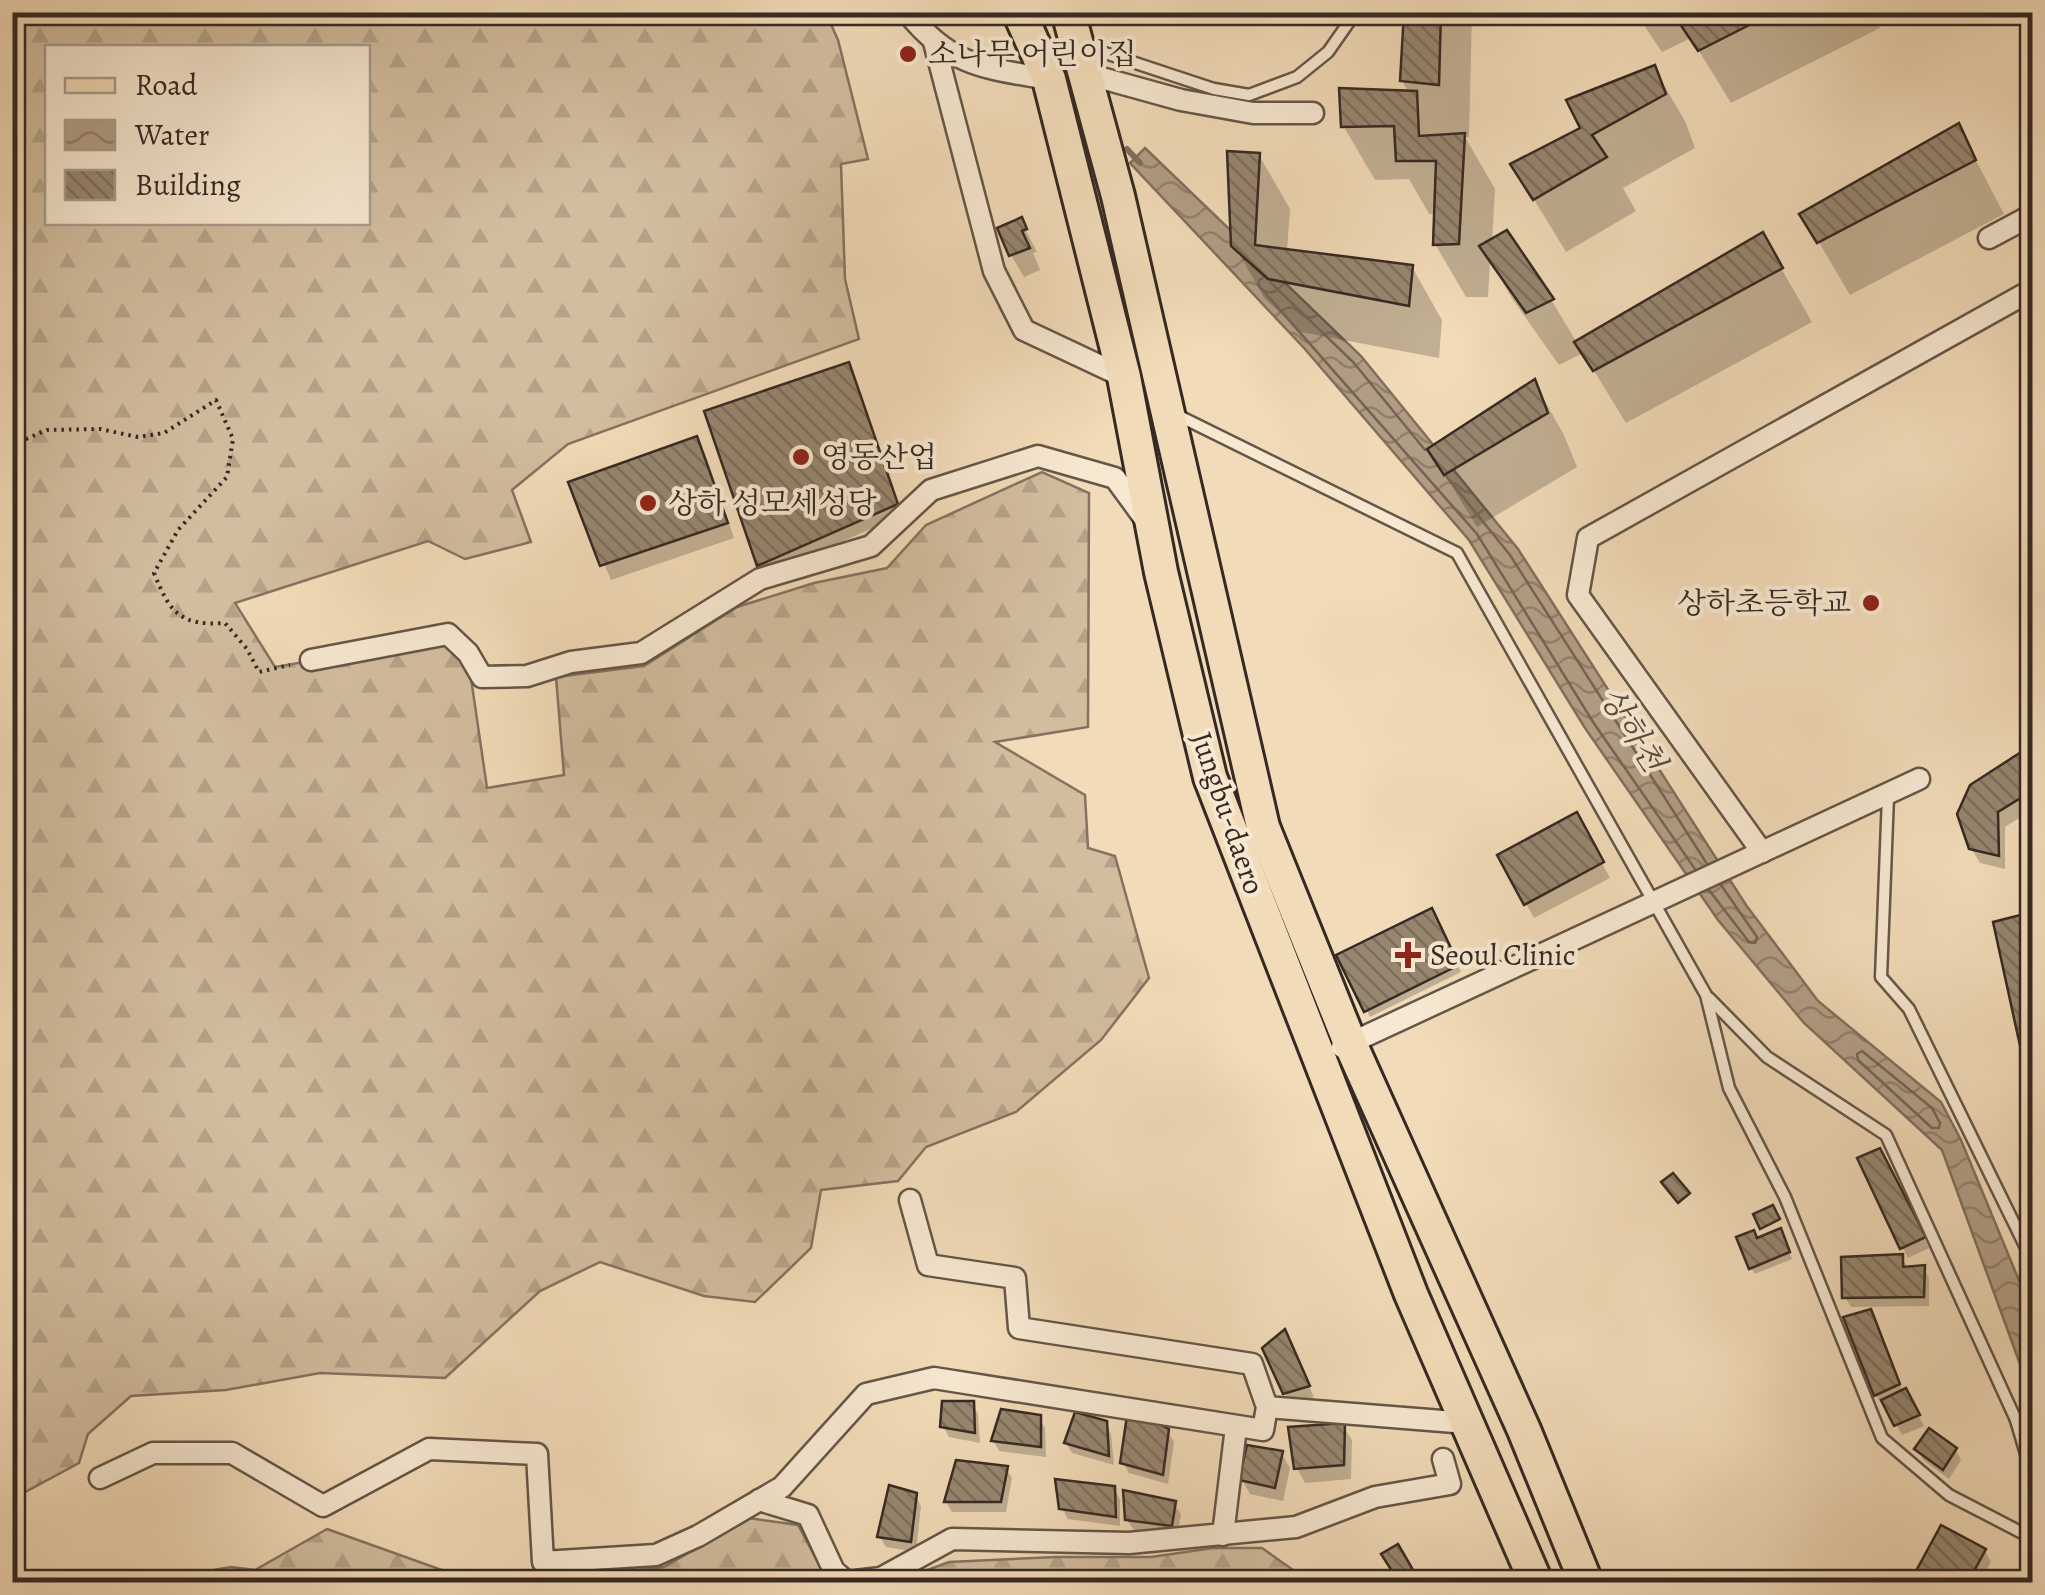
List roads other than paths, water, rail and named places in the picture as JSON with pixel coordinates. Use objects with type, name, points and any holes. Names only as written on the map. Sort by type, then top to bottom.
[{"type":"main road","name":"Jungbu-daero","points":[[1019,12],[1049,79],[1124,377],[1153,531],[1210,777],[1411,1294],[1536,1582]]},
{"type":"main road","name":"Jungbu-daero","points":[[1073,27],[1264,826],[1350,1044],[1524,1430],[1586,1582]]},
{"type":"street","points":[[907,12],[934,42],[975,66],[1049,79]]},
{"type":"street","points":[[934,42],[994,271],[1024,330],[1124,377]]},
{"type":"street","points":[[1087,74],[1180,100],[1253,113],[1313,113]]},
{"type":"street","points":[[1989,238],[2032,215]]},
{"type":"street","points":[[1762,852],[1578,594],[1588,538],[2032,290]]},
{"type":"street","points":[[1115,478],[1131,416]]},
{"type":"street","points":[[311,660],[448,634],[468,654],[482,677],[526,676],[571,662],[641,653],[760,579],[871,546],[931,490],[1038,456],[1115,478],[1153,531]]},
{"type":"street","points":[[1318,1058],[1920,779]]},
{"type":"street","points":[[100,1478],[153,1453],[232,1453],[323,1506],[428,1449],[537,1454],[543,1562],[656,1555],[698,1536],[782,1487],[866,1394],[934,1378],[1263,1430],[1267,1407],[1252,1364],[1019,1328],[1015,1278],[928,1265],[910,1200]]},
{"type":"street","points":[[1267,1407],[1466,1422]]},
{"type":"street","points":[[1224,1535],[1236,1427]]},
{"type":"street","points":[[759,1500],[808,1515],[834,1571],[847,1582],[881,1578],[952,1539],[1128,1543],[1296,1528],[1374,1496],[1450,1484],[1444,1459]]},
{"type":"lane","points":[[1073,27],[1095,52],[1197,84],[1249,94],[1298,77],[1328,52],[1356,12]]},
{"type":"lane","points":[[1166,409],[1457,553],[1657,898],[1706,995],[1729,1088],[1785,1197],[1882,1438],[1949,1495],[2032,1538]]},
{"type":"lane","points":[[1888,794],[1880,977],[1908,1009],[2032,1260]]},
{"type":"lane","points":[[1706,995],[1767,1058],[1886,1135],[2016,1420],[2032,1474]]},
{"type":"lane","points":[[2016,1420],[2032,1413]]},
{"type":"water","points":[[1145,148],[1361,356],[1518,549],[1746,905],[1818,1001],[1941,1102],[1961,1140],[2032,1312],[2032,1397],[1942,1150],[1804,1023],[1718,920],[1585,728],[1469,540],[1304,348],[1130,163]]},
{"type":"waterway","name":"상하천","points":[[1127,149],[1140,163]]},
{"type":"place","name":"소나무 어린이집","points":[[908,54]]},
{"type":"place","name":"영동산업","points":[[801,457]]},
{"type":"place","name":"상하 성모세성당","points":[[648,503]]},
{"type":"place","name":"상하초등학교","points":[[1871,603]]},
{"type":"place","name":"Seoul Clinic","points":[[1408,955]]}]
